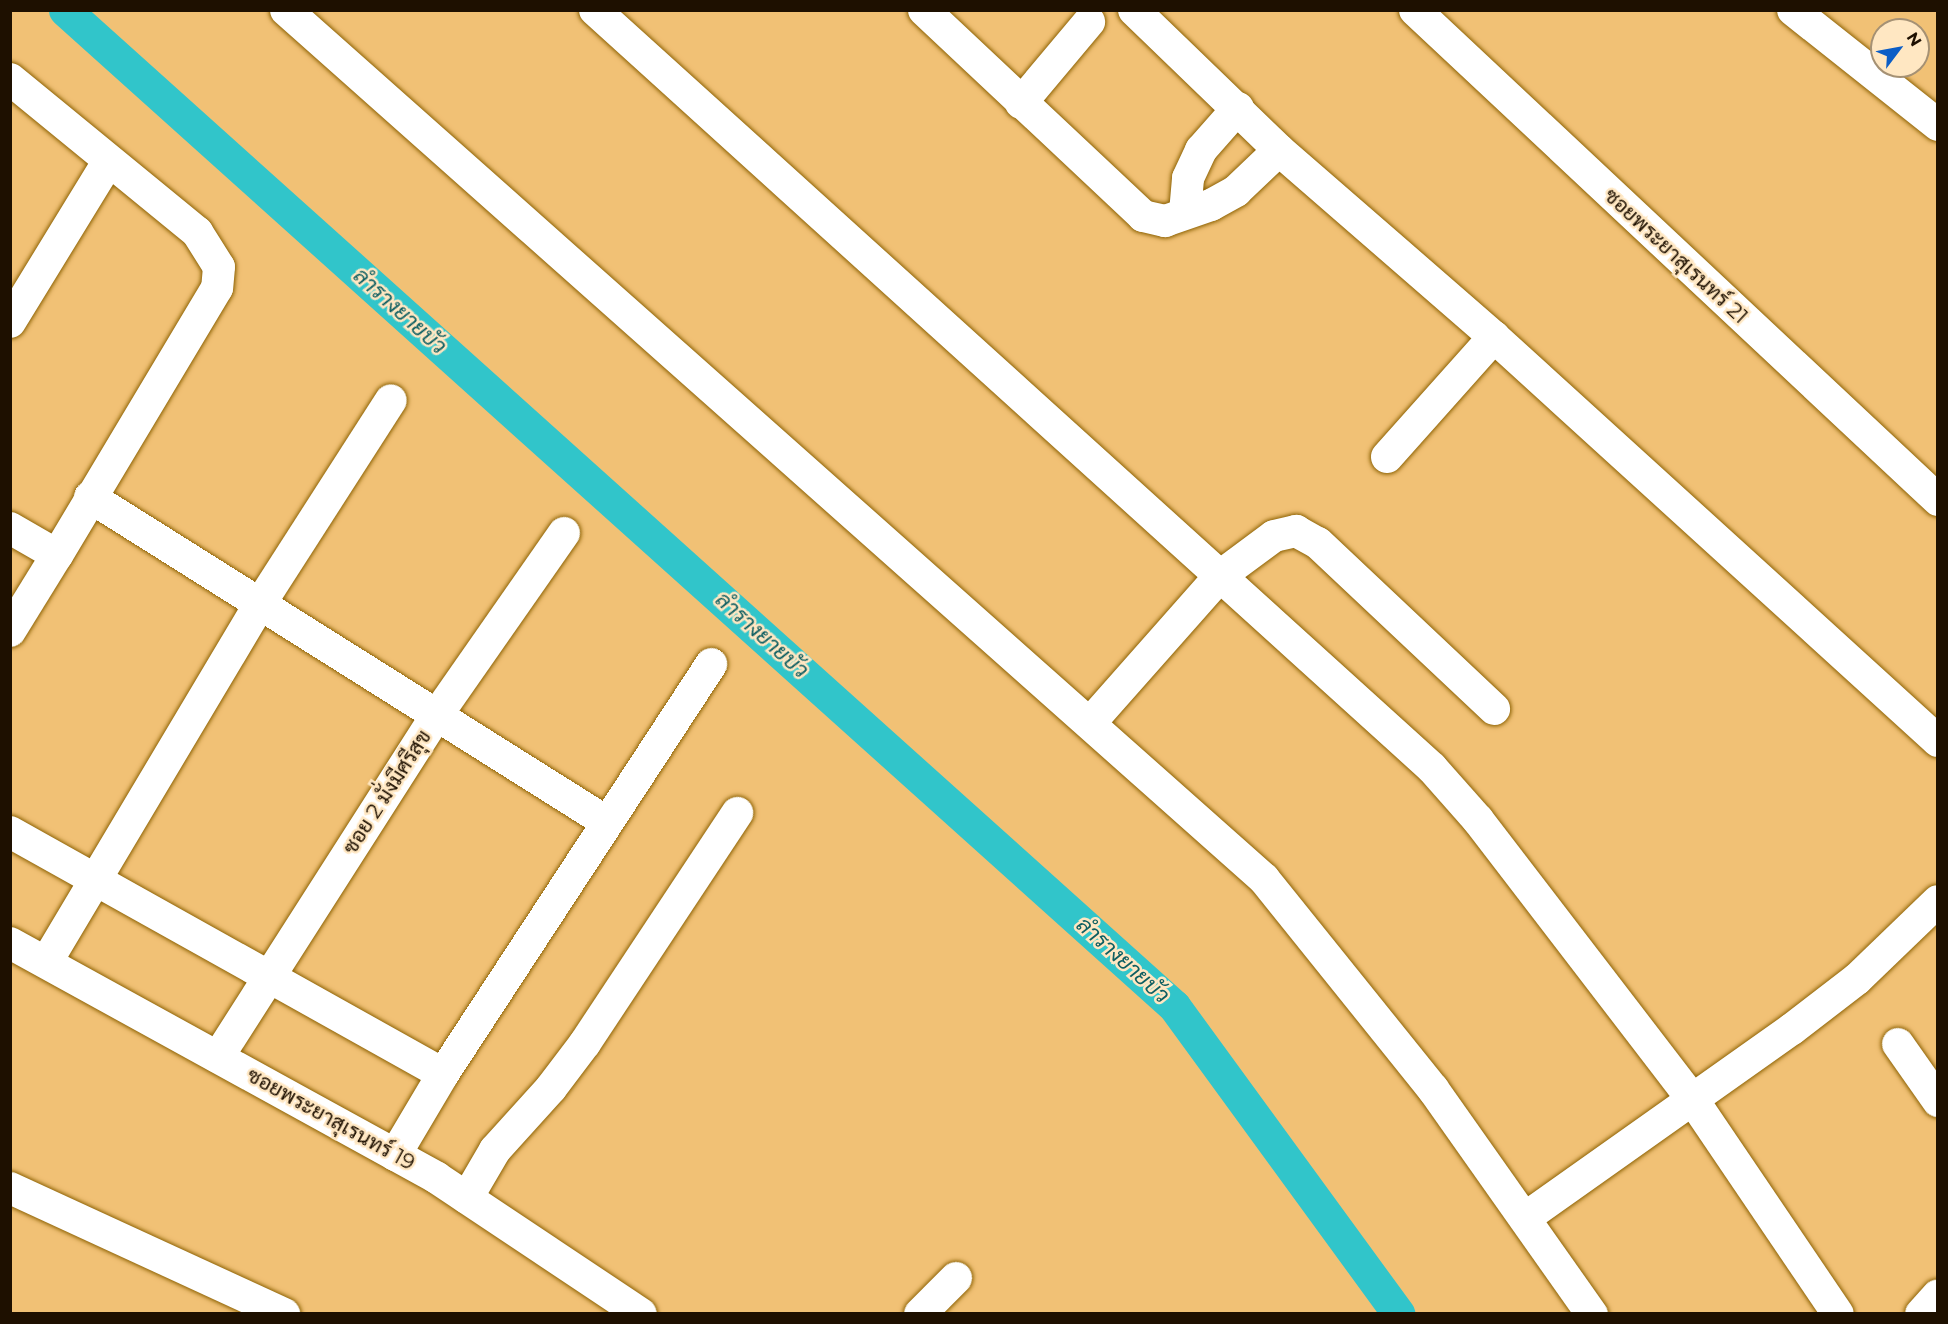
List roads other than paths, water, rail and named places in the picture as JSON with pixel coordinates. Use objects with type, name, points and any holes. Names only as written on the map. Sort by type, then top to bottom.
[{"type":"street","points":[[286,10],[1264,879],[1294,911],[1433,1089],[1592,1314]]},
{"type":"street","points":[[595,10],[1221,576],[1454,791],[1693,1100],[1838,1314]]},
{"type":"street","points":[[924,10],[1143,216],[1165,221],[1236,191],[1279,150]]},
{"type":"street","points":[[1134,10],[1279,150],[1494,337],[1938,741]]},
{"type":"street","name":"ซอยพระยาสุเรนทร์ 21","points":[[1415,10],[1938,501]]},
{"type":"street","points":[[1793,10],[1938,125]]},
{"type":"street","points":[[1021,103],[1089,22]]},
{"type":"street","points":[[10,79],[108,162],[197,232],[219,267],[217,288],[10,632]]},
{"type":"street","points":[[1185,213],[1188,178],[1201,150],[1238,108]]},
{"type":"street","points":[[10,322],[108,162]]},
{"type":"street","points":[[1387,457],[1494,337]]},
{"type":"street","points":[[47,961],[92,880],[260,604],[391,400]]},
{"type":"street","points":[[90,497],[606,821]]},
{"type":"street","points":[[10,528],[57,555]]},
{"type":"street","points":[[1090,723],[1221,576],[1274,536],[1296,531],[1318,543],[1494,709]]},
{"type":"street","name":"ซอย 2 มั่งมีศรีสุข","points":[[218,1056],[437,715],[564,533]]},
{"type":"street","points":[[395,1155],[443,1074],[606,821],[711,664]]},
{"type":"street","points":[[467,1198],[495,1150],[551,1088],[585,1043],[737,813]]},
{"type":"street","points":[[10,832],[92,880],[443,1074]]},
{"type":"street","points":[[1525,1218],[1693,1100],[1857,979],[1938,900]]},
{"type":"street","name":"ซอยพระยาสุเรนทร์ 19","points":[[10,943],[47,961],[395,1155],[467,1198],[641,1314]]},
{"type":"street","points":[[1898,1044],[1938,1101]]},
{"type":"street","points":[[10,1188],[284,1314]]},
{"type":"street","points":[[920,1314],[956,1278]]},
{"type":"street","points":[[1921,1314],[1938,1295]]},
{"type":"waterway","name":"ลำรางยายบัว","points":[[65,10],[1174,1006],[1399,1314]]}]
